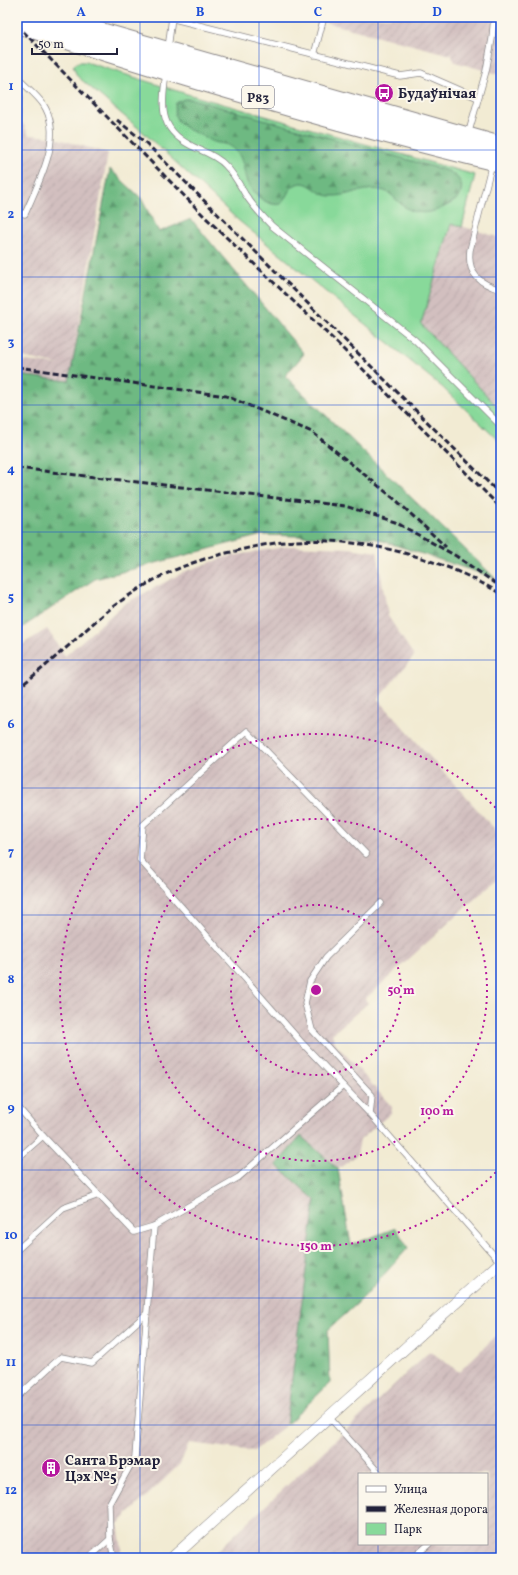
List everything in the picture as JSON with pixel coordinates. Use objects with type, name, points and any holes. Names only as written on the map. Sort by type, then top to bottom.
[{"type":"highway","name":"Р83","points":[[45,17],[167,62]]},
{"type":"highway","name":"Р83","points":[[17,23],[167,62],[465,145],[498,157]]},
{"type":"street","points":[[172,1558],[501,1262]]},
{"type":"lane","points":[[478,98],[420,72],[400,76],[170,17],[163,110],[170,128],[176,136],[182,141],[225,164],[253,206],[272,226],[415,340],[501,426]]},
{"type":"lane","points":[[314,55],[324,17]]},
{"type":"lane","points":[[465,145],[486,71],[494,17]]},
{"type":"lane","points":[[17,77],[43,104],[51,124],[51,137],[47,161],[25,214],[17,212]]},
{"type":"lane","points":[[498,157],[469,258],[474,274],[479,280],[491,288],[501,290]]},
{"type":"lane","points":[[366,854],[247,731],[143,825],[140,860],[298,1038],[370,1114],[501,1262]]},
{"type":"lane","points":[[370,1114],[372,1095],[312,1030],[305,1003],[310,981],[326,957],[381,903]]},
{"type":"lane","points":[[17,1106],[43,1136],[134,1232],[154,1226],[239,1177],[343,1086]]},
{"type":"lane","points":[[17,1159],[43,1136]]},
{"type":"lane","points":[[17,1250],[63,1208],[99,1195]]},
{"type":"lane","points":[[114,1558],[110,1539],[109,1504],[135,1457],[154,1226]]},
{"type":"lane","points":[[17,1397],[61,1357],[92,1363],[146,1314]]},
{"type":"lane","points":[[329,1417],[379,1473]]},
{"type":"lane","points":[[89,1558],[110,1539]]},
{"type":"lane","points":[[413,1558],[428,1545]]},
{"type":"shaded area","points":[[305,17],[501,17],[501,75],[455,62],[451,55]]},
{"type":"shaded area","points":[[17,89],[23,96],[21,120],[29,135],[51,137],[108,153],[69,381],[17,624],[17,360],[61,365],[17,356]]},
{"type":"shaded area","points":[[451,223],[501,238],[501,411],[421,324]]},
{"type":"shaded area","points":[[290,546],[348,548],[377,552],[388,616],[414,656],[378,699],[501,836],[501,875],[365,999],[368,1003],[332,1034],[336,1044],[392,1107],[391,1113],[360,1140],[357,1155],[338,1169],[361,1300],[328,1330],[330,1383],[286,1425],[254,1451],[189,1443],[180,1464],[118,1524],[122,1550],[113,1556],[108,1558],[17,1558],[17,648],[47,629],[65,656],[124,604],[186,571],[226,557]]},
{"type":"shaded area","points":[[501,1331],[501,1558],[210,1558],[430,1351],[459,1372]]},
{"type":"green space","points":[[78,62],[86,62],[187,94],[475,175],[462,227],[451,224],[421,324],[501,411],[501,443],[442,387],[238,220],[144,133],[77,76],[73,66]]},
{"type":"green space","points":[[184,99],[192,99],[448,171],[459,179],[462,188],[461,192],[457,199],[448,205],[440,209],[421,213],[404,207],[391,194],[385,191],[371,189],[344,195],[331,196],[323,194],[305,183],[301,183],[291,188],[281,204],[271,204],[261,199],[250,187],[247,182],[240,156],[232,147],[210,141],[180,124],[175,115],[176,103]]},
{"type":"green space","points":[[110,169],[141,198],[159,232],[191,219],[304,354],[285,376],[495,578],[374,538],[262,535],[95,579],[17,631],[17,375],[69,381]]},
{"type":"green space","points":[[301,1136],[338,1169],[351,1245],[396,1228],[408,1248],[361,1300],[328,1330],[330,1383],[286,1425],[315,1200],[276,1165]]},
{"type":"railway","points":[[17,25],[204,216],[333,339],[501,508]]},
{"type":"railway","points":[[117,120],[146,143],[501,495]]},
{"type":"railway","points":[[17,367],[226,396],[312,432],[397,501],[446,547]]},
{"type":"railway","points":[[17,468],[345,506],[395,522],[456,556],[501,587]]},
{"type":"railway","points":[[17,689],[110,609],[154,580],[194,562],[258,546],[296,541],[322,541],[349,543],[402,552],[429,560],[454,570],[501,594]]},
{"type":"place","name":"Будаўнічая","points":[[384,93]]},
{"type":"place","name":"Санта Брэмар Цэх №5","points":[[51,1468]]}]
